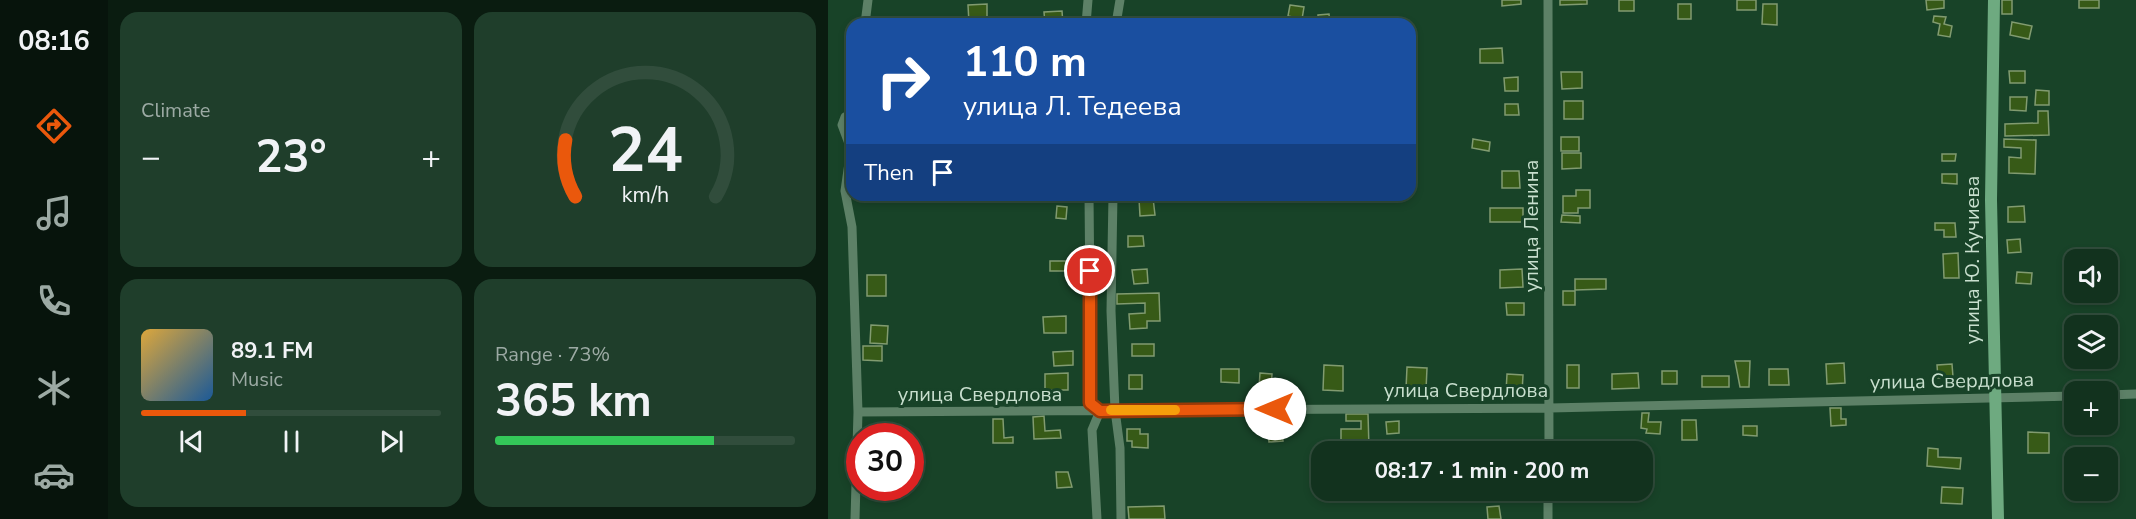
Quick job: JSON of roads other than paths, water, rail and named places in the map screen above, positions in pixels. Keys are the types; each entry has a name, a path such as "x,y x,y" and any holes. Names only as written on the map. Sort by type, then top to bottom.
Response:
{"street":[{"path":"866,18 868,0"},
{"path":"1086,18 1088,0"},
{"path":"1117,18 1120,0"},
{"name":"улица Ленина","path":"1548,0 1549,441"},
{"name":"улица Ю. Кучиева","path":"1994,0 1990,200 1993,399 1998,519"},
{"path":"846,117 842,125 846,136"},
{"path":"847,201 852,227 858,412 855,519"},
{"path":"1089,201 1090,403 1100,411 1092,430 1098,519"},
{"path":"1113,201 1111,311 1114,410 1120,448 1121,519"},
{"path":"2118,395 2136,394"},
{"name":"улица Свердлова","path":"858,412 1550,408 2064,396"},
{"path":"1548,501 1548,519"}]}
